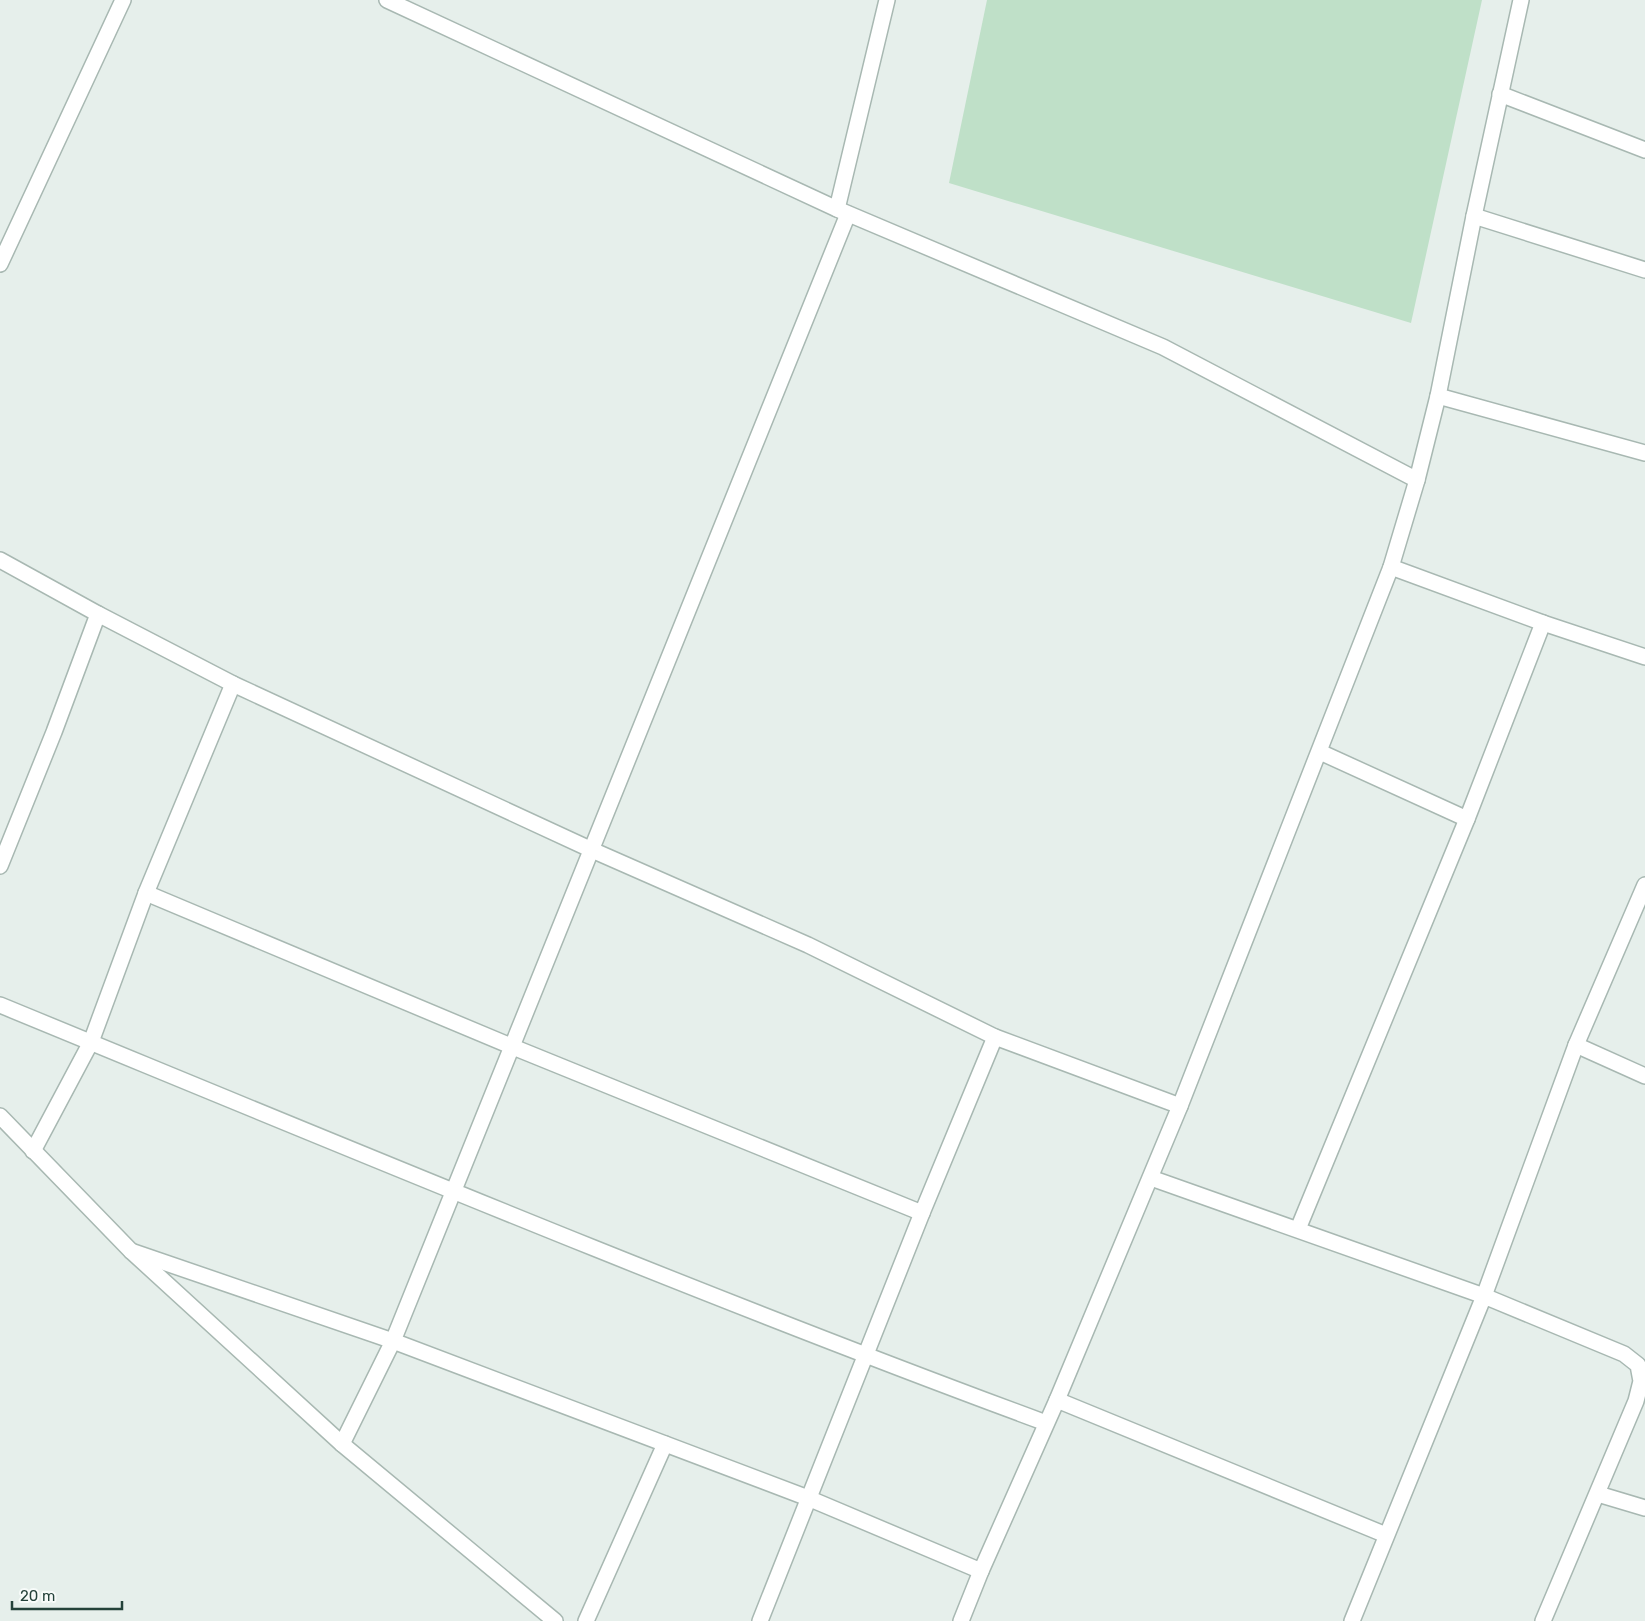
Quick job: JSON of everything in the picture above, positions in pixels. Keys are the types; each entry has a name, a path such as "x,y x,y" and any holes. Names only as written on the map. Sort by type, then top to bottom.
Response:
{"street":[{"path":"0,264 123,0"},
{"path":"387,0 842,211 1163,347 1418,480"},
{"path":"342,1444 393,1341 513,1047 842,211 887,0"},
{"path":"961,1621 981,1570 1057,1400 1151,1178 1320,752 1391,567 1418,480 1438,396 1474,216 1521,0"},
{"path":"1500,94 1645,150"},
{"path":"1474,216 1645,270"},
{"path":"1438,396 1645,452"},
{"path":"0,560 98,614 233,684 592,850 808,945 995,1038 1180,1106"},
{"path":"1391,567 1543,623 1645,657"},
{"path":"0,866 54,732 98,614"},
{"path":"1298,1229 1467,819 1543,623"},
{"path":"33,1151 91,1042 146,894 233,684"},
{"path":"1320,752 1467,819"},
{"path":"1352,1621 1484,1296 1576,1045 1645,885"},
{"path":"146,894 513,1047 922,1213"},
{"path":"0,1005 453,1193 866,1357 1046,1424"},
{"path":"760,1621 922,1213 995,1038"},
{"path":"1576,1045 1645,1076"},
{"path":"0,1116 131,1251 342,1444 555,1621"},
{"path":"1151,1178 1484,1296 1624,1354 1638,1365 1641,1380 1636,1401 1543,1621"},
{"path":"131,1251 393,1341 808,1498 981,1570"},
{"path":"1057,1400 1386,1535"},
{"path":"586,1621 665,1444"},
{"path":"1598,1494 1645,1508"}],"green space":[{"path":"987,0 1482,0 1411,323 949,183"}]}
